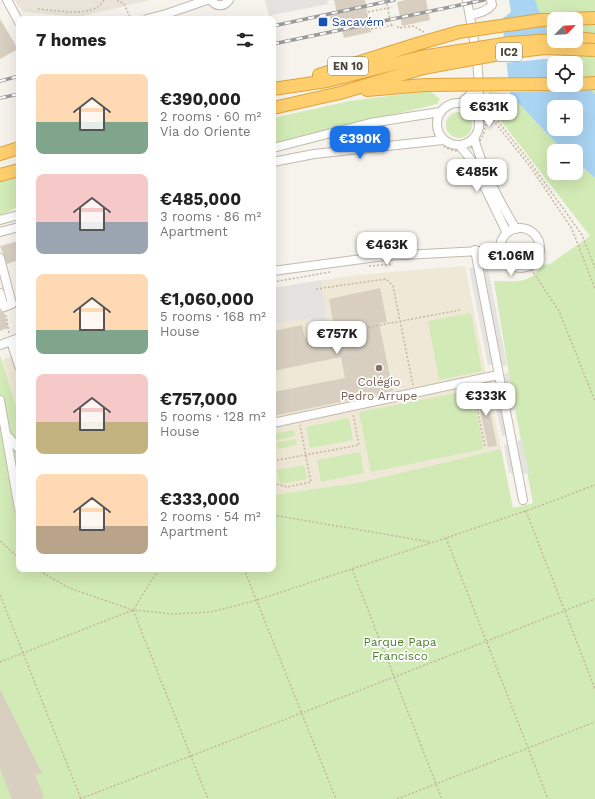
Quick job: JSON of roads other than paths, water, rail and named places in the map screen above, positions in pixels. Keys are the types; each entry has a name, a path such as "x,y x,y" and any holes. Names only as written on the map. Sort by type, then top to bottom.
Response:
{"highway":[{"path":"583,18 595,18"},
{"name":"EN 10","path":"276,89 459,32 547,21"},
{"path":"583,39 595,40"},
{"name":"IC2","path":"276,89 326,81 510,43 547,40"},
{"name":"IC2","path":"276,107 340,93 422,62 545,48 595,50"},
{"path":"583,84 595,83"},
{"name":"EN 10","path":"340,93 425,85 547,84"},
{"path":"0,148 16,147"},
{"path":"0,154 16,148"},
{"path":"0,170 16,169"},
{"path":"0,175 16,170"}],"street":[{"path":"7,0 16,16"},
{"path":"158,16 207,0"},
{"path":"211,0 215,4 219,5 226,4 229,0"},
{"path":"467,0 479,78 479,125 475,142 480,157 506,212 516,229"},
{"path":"470,15 489,9 492,5 491,0"},
{"path":"276,147 370,123 438,112 446,106 463,101 470,94 479,78"},
{"path":"463,101 478,111"},
{"path":"438,112 436,127 441,141"},
{"path":"276,161 314,154 441,141 462,148 472,161 507,233"},
{"path":"462,148 475,142"},
{"path":"0,220 16,216"},
{"path":"0,232 16,228"},
{"path":"516,229 524,229 531,232 537,238 539,245 539,253 536,260 529,266 522,268 514,267 507,263 502,257 500,250 502,240 507,233 516,229"},
{"path":"276,271 384,256 475,250 500,250"},
{"path":"475,250 523,500"},
{"path":"0,258 12,304 4,307 0,293"},
{"path":"0,344 15,339"},
{"path":"276,422 498,375"},
{"path":"0,400 16,492"},
{"path":"6,434 16,446"}],"water":[{"path":"509,0 535,0 547,32 547,48 554,48 560,56 547,56 547,92 583,92 583,83 595,94 595,178 583,167 583,144 557,144 549,136 583,136 583,100 547,100 547,133 510,94 502,19 511,12"}],"railway":[{"path":"276,25 394,0"},
{"path":"276,43 484,0"},
{"path":"0,81 16,77"},
{"path":"0,98 16,95"}],"place":[{"name":"Sacavém","path":"323,22"},
{"name":"Colégio Pedro Arrupe","path":"379,368"}],"park label":[{"name":"Parque Papa Francisco","path":"400,649"}]}
